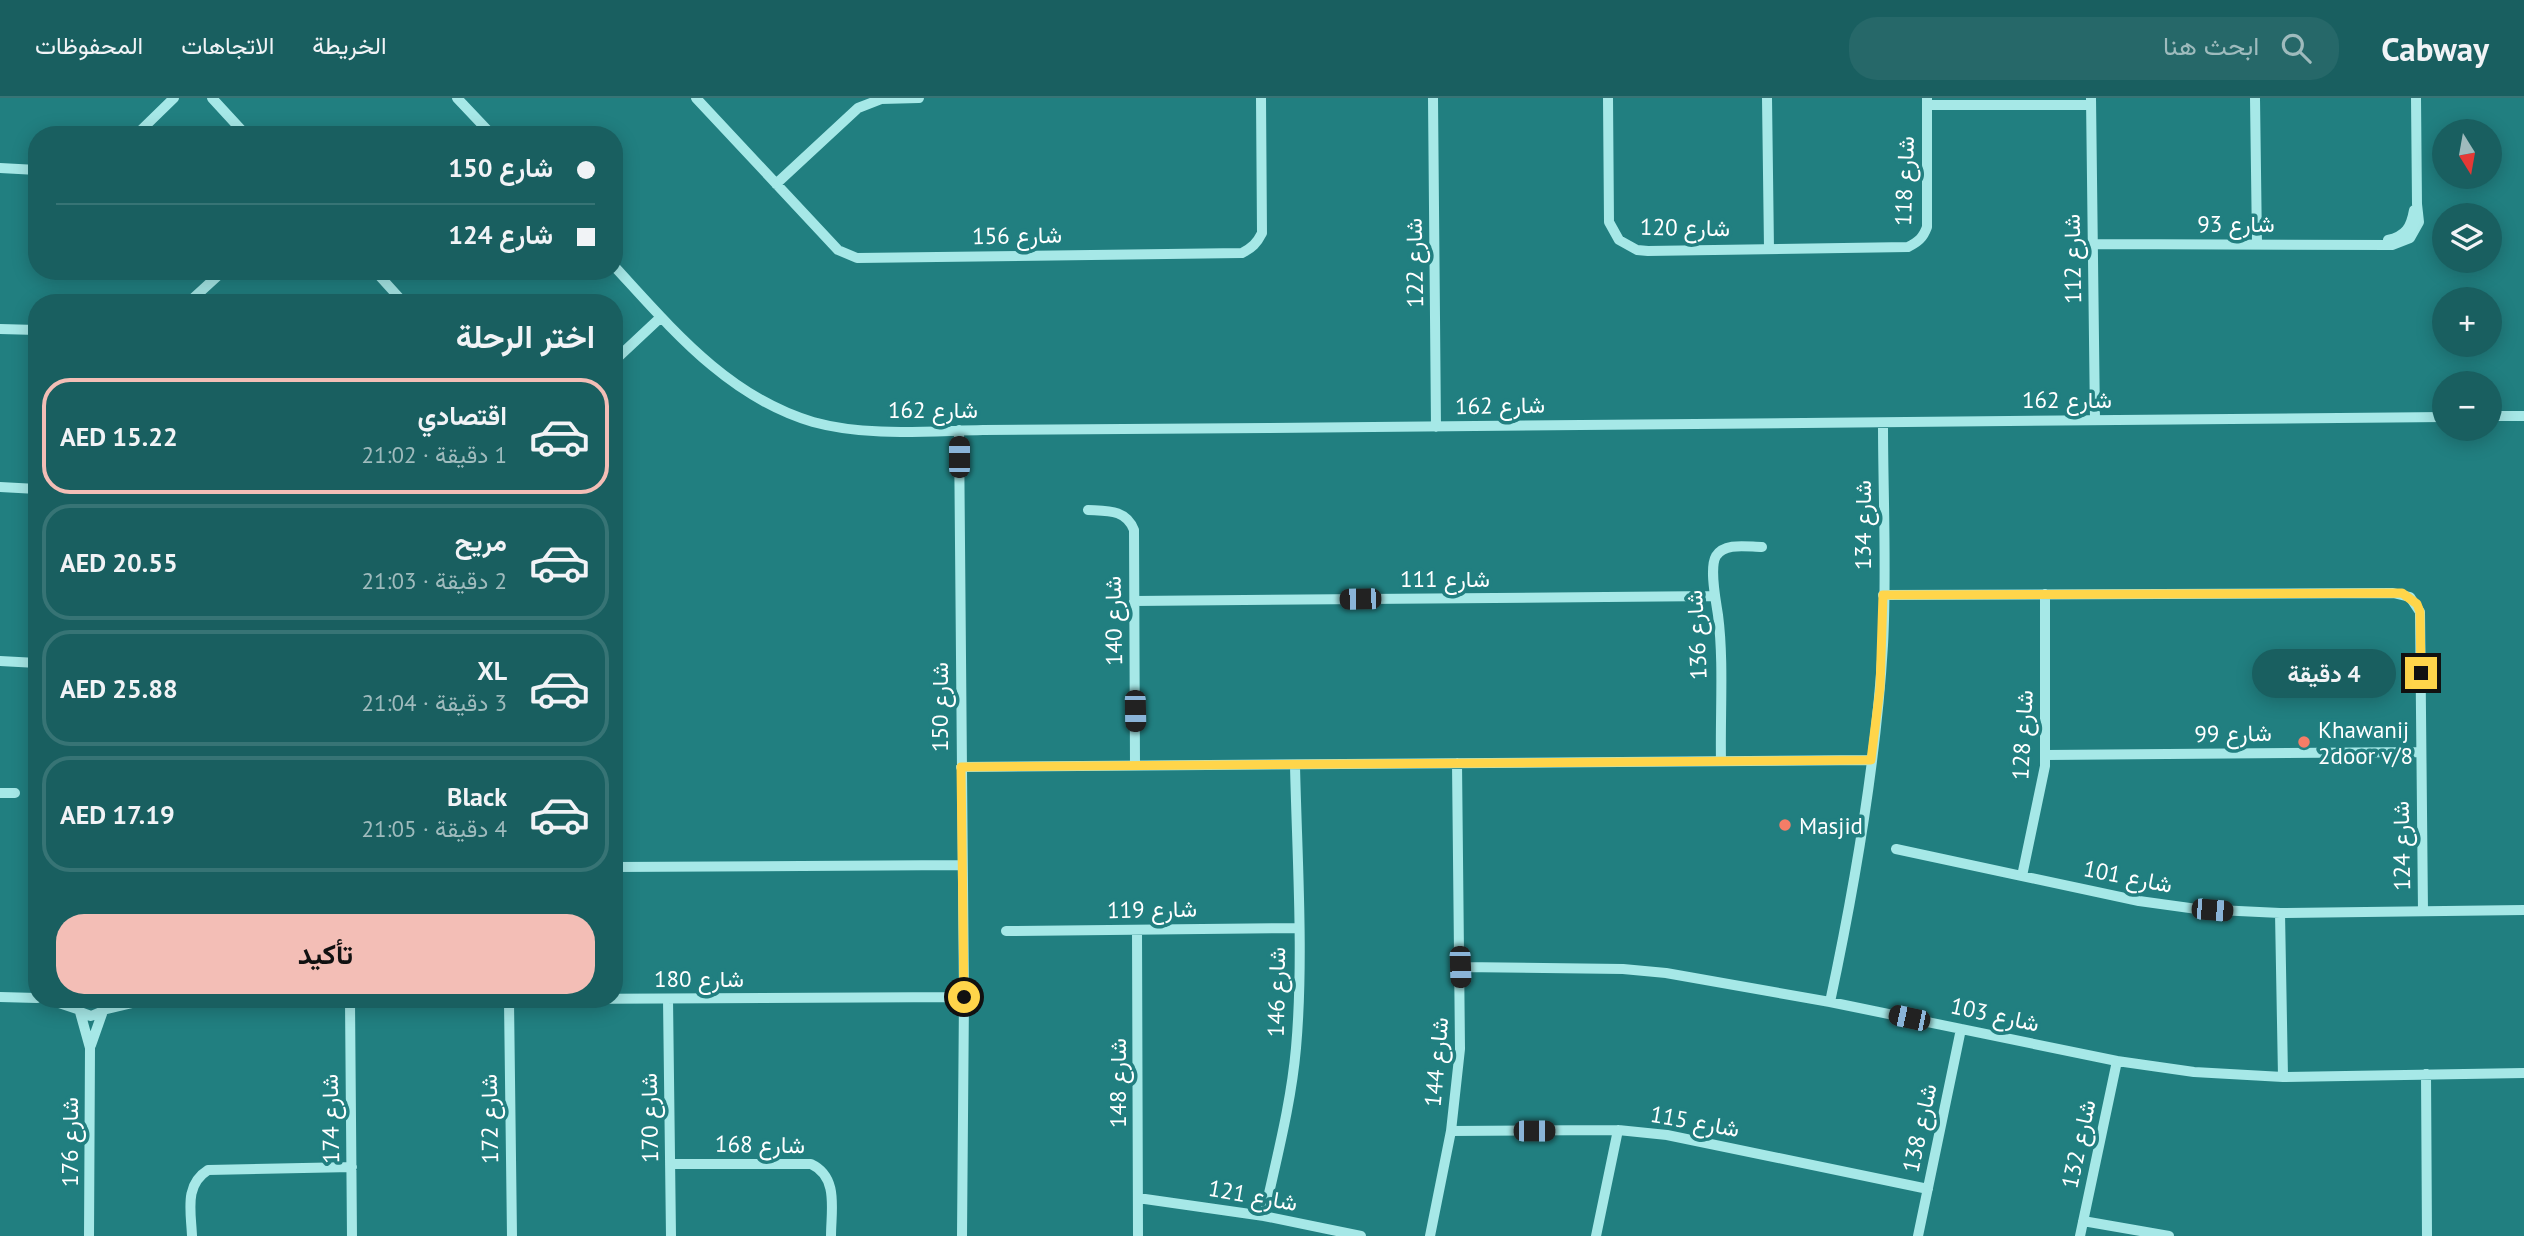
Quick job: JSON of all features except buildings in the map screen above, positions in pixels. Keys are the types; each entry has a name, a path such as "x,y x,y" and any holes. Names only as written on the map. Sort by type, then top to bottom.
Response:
{"street":[{"path":"145,126 174,98"},
{"path":"212,98 238,126"},
{"path":"457,98 483,126"},
{"name":"شارع 156","path":"696,98 838,250 857,258 1242,253 1258,242 1262,233 1261,98"},
{"path":"776,184 858,108 881,99 919,98"},
{"name":"شارع 122","path":"1433,98 1436,427"},
{"name":"شارع 120","path":"1608,98 1609,222 1619,240 1637,250 1898,247"},
{"path":"1768,98 1769,249"},
{"path":"2255,98 2257,244"},
{"name":"شارع 93","path":"2093,244 2399,244 2410,238 2419,222 2416,98"},
{"path":"1927,102 2091,101"},
{"name":"شارع 112","path":"2091,101 2095,420"},
{"name":"شارع 118","path":"1898,247 1908,247 1916,243 1927,227 1927,102"},
{"path":"0,168 28,170"},
{"name":"شارع 162","path":"623,276 703,359 728,380 785,413 849,429 1436,427 2432,417"},
{"path":"198,294 213,280"},
{"path":"383,280 396,294"},
{"path":"623,353 661,317"},
{"path":"0,328 28,330"},
{"path":"2502,416 2524,416"},
{"name":"شارع 134","path":"1830,1002 1861,841 1880,688 1883,595 1882,423"},
{"name":"شارع 150","path":"959,430 964,997 962,1236"},
{"path":"0,487 28,489"},
{"name":"شارع 140","path":"1088,510 1119,512 1131,522 1133,530 1135,766"},
{"name":"شارع 136","path":"1721,761 1719,628 1714,561 1717,555 1728,547 1762,547"},
{"name":"شارع 124","path":"1883,595 2402,593 2417,604 2420,612 2423,911"},
{"name":"شارع 128","path":"2022,876 2046,755 2045,594"},
{"name":"شارع 111","path":"1134,601 1715,596"},
{"path":"0,661 28,663"},
{"name":"شارع 99","path":"2046,755 2421,752"},
{"path":"961,767 1871,760"},
{"name":"شارع 144","path":"1430,1236 1451,1131 1460,1049 1457,763"},
{"name":"شارع 146","path":"1264,1216 1288,1107 1298,1016 1295,765"},
{"path":"0,793 15,793"},
{"name":"شارع 101","path":"1896,849 2168,905 2227,912 2524,910"},
{"path":"623,867 962,865"},
{"path":"2280,913 2283,1077"},
{"name":"شارع 119","path":"1006,931 1298,928"},
{"name":"شارع 148","path":"1137,930 1138,1236"},
{"name":"شارع 103","path":"1460,967 1648,971 1830,1002 2117,1061 2194,1072 2283,1077 2524,1073"},
{"path":"0,997 28,998"},
{"name":"شارع 180","path":"623,1000 964,997"},
{"name":"شارع 170","path":"668,999 671,1236"},
{"name":"شارع 176","path":"77,1008 90,1048 89,1236"},
{"name":"شارع 180","path":"79,1008 91,1016 112,1008"},
{"name":"شارع 176","path":"90,1048 104,1008"},
{"name":"شارع 174","path":"350,1008 352,1236"},
{"name":"شارع 172","path":"509,1008 512,1236"},
{"name":"شارع 138","path":"1918,1236 1961,1029"},
{"name":"شارع 132","path":"2080,1236 2117,1061"},
{"path":"2426,1074 2427,1236"},
{"path":"1596,1236 1618,1130"},
{"name":"شارع 115","path":"1451,1131 1618,1130 1667,1135 1928,1189"},
{"name":"شارع 168","path":"670,1164 811,1164 820,1168 830,1183 831,1236"},
{"path":"192,1236 191,1188 197,1177 208,1170 352,1167"},
{"name":"شارع 121","path":"1138,1198 1264,1216 1361,1236"},
{"path":"2083,1221 2169,1236"}],"place":[{"name":"Khawanij 2door v/8","path":"2304,742"},
{"name":"Masjid","path":"1785,825"}],"route":[{"path":"964,997 961,767 1871,760 1880,688 1883,595 2402,593 2417,604 2420,612 2421,673"}]}
